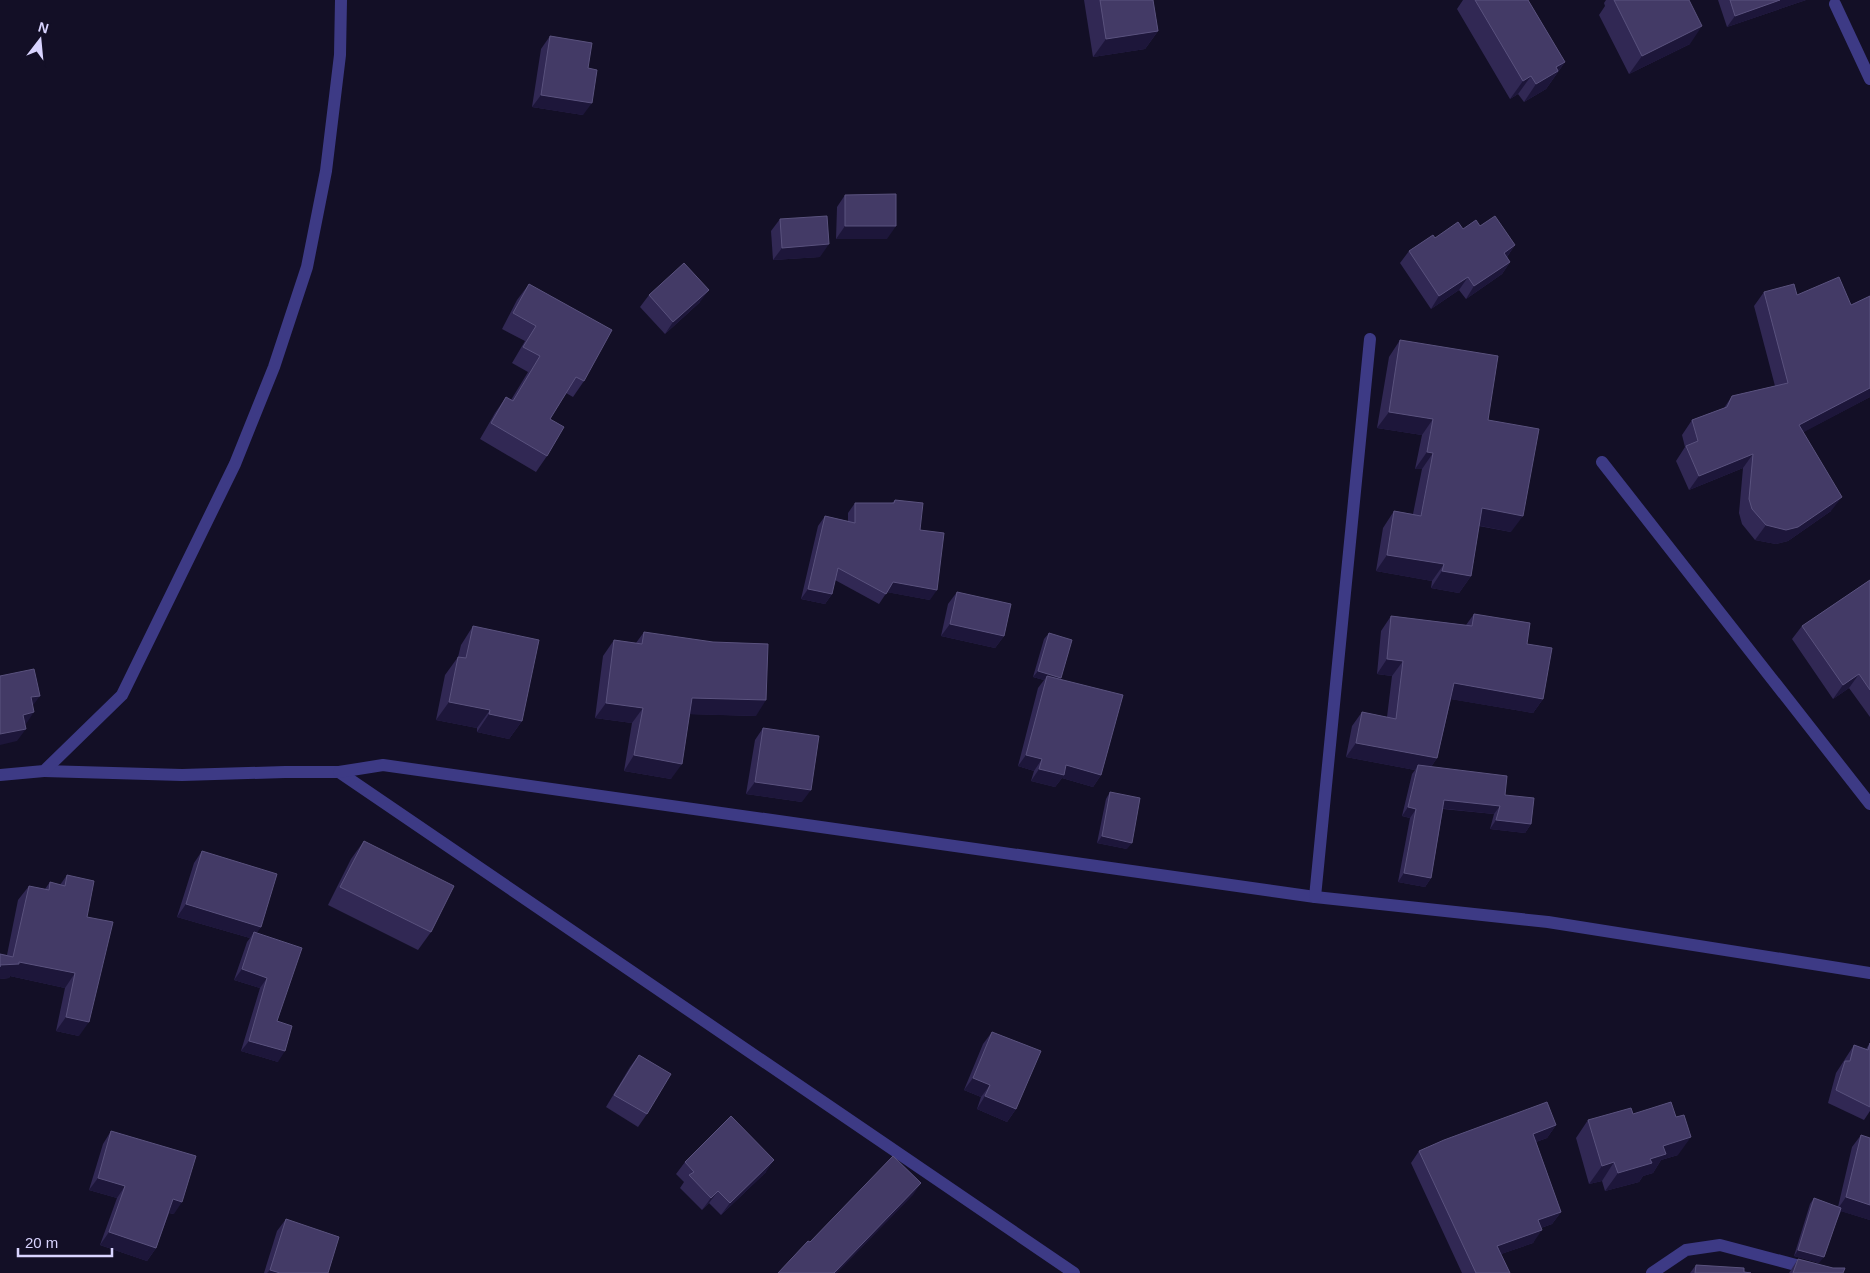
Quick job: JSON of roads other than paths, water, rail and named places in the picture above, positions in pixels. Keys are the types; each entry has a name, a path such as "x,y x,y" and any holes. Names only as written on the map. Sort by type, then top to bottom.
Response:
{"street":[{"path":"44,771 122,695 235,464 274,368 307,267 326,171 340,55 341,0"},
{"path":"1835,4 1870,79"},
{"path":"1315,897 1370,339"},
{"path":"1602,462 1870,804"},
{"path":"0,775 44,771 182,775 339,772 384,765 818,825 1315,897 1548,922 1870,973"},
{"path":"339,772 1074,1273"},
{"path":"1652,1273 1686,1250 1720,1245 1826,1273"}]}
